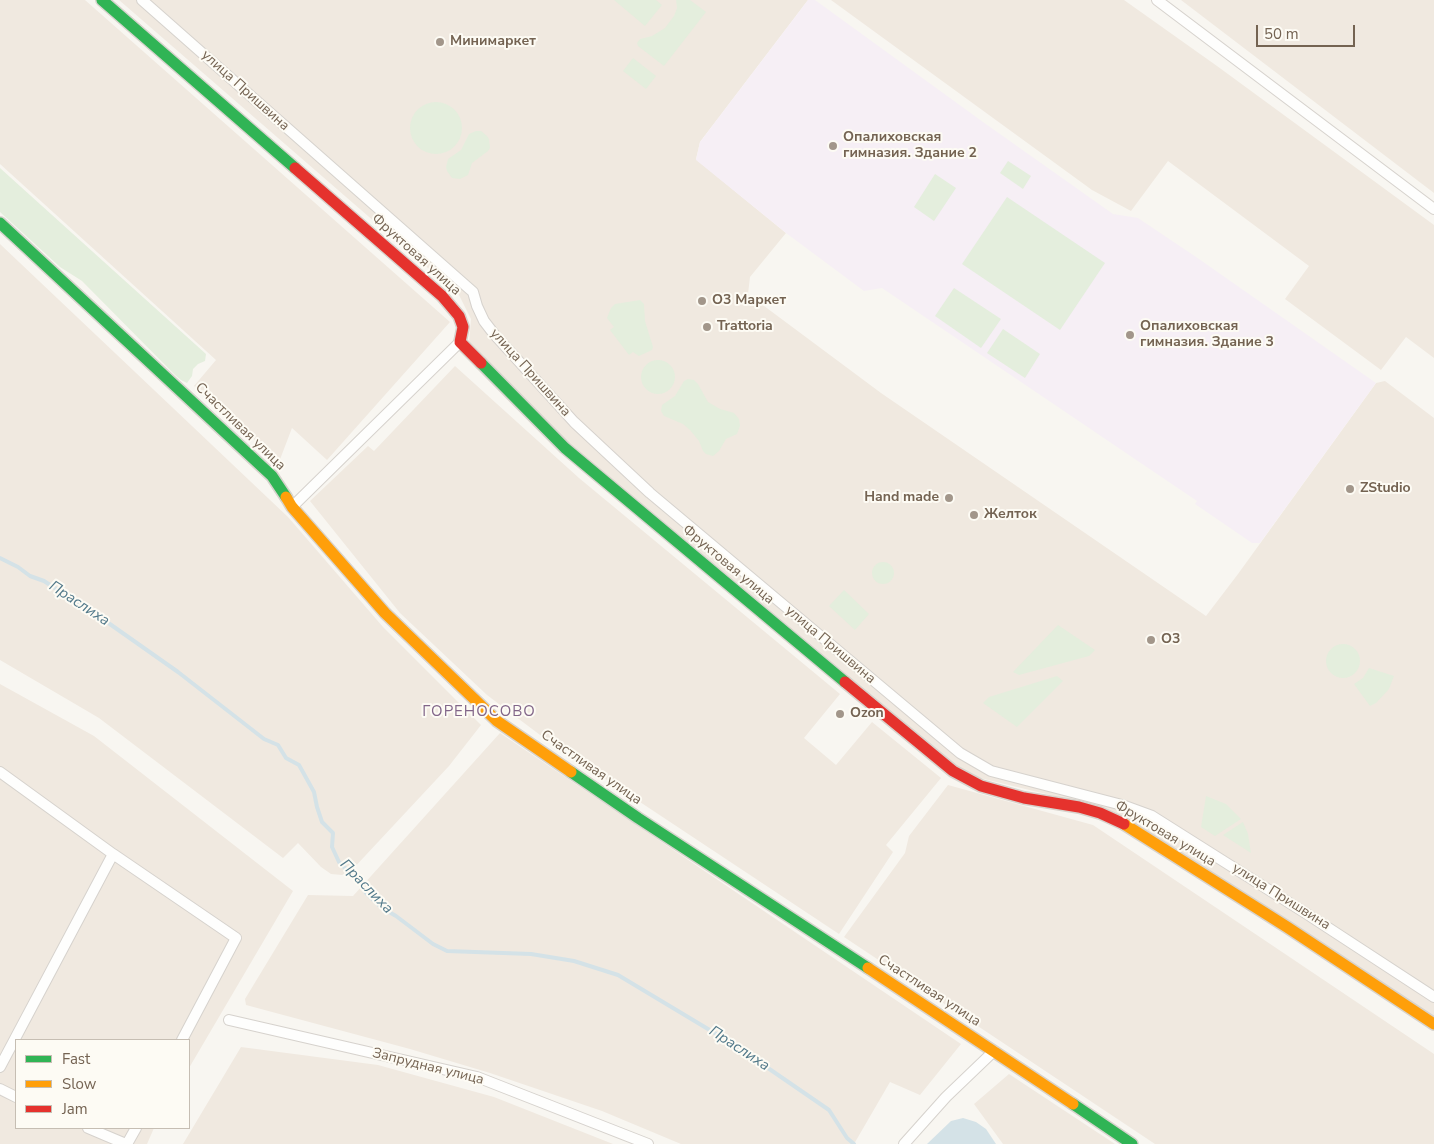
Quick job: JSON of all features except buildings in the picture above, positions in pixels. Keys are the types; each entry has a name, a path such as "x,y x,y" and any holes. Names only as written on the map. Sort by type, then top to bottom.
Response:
{"street":[{"name":"Фруктовая улица","path":"102,0 442,296 459,316 463,327 460,342 565,448 953,772 981,786 1024,798 1078,807 1100,813 1130,827 1288,927 1434,1024"},
{"name":"улица Пришвина","path":"142,0 473,292 484,321 494,334 574,422 650,493 960,753 991,771 1122,804 1152,816 1308,914 1434,997"},
{"path":"1157,0 1434,210"},
{"name":"Счастливая улица","path":"0,223 272,476 292,507 385,614 497,721 638,818 994,1051 1132,1144"},
{"path":"292,507 460,342"},
{"path":"0,772 113,854 236,938 183,1039"},
{"path":"0,1067 113,854"},
{"name":"Запрудная улица","path":"229,1020 477,1077 648,1144"},
{"path":"904,1144 946,1097 994,1051"},
{"path":"0,1089 15,1096"},
{"path":"90,1129 126,1144 135,1129"}],"shaded area":[{"path":"0,0 85,0 450,322 327,460 292,428 279,462 194,386 216,360 0,164"},
{"path":"119,0 808,0 700,142 696,159 786,233 750,277 748,294 881,393 1206,616 1376,383 1385,381 1434,418 1434,1018 1100,807 959,773 567,445 469,345 471,319 459,295"},
{"name":"Опалиховская гимназия. Здание 3","path":"808,0 815,0 1113,214 1138,218 1376,383 1260,543 1252,543 1195,504 1197,501 882,288 864,291 786,233 696,160 700,142"},
{"path":"831,0 1124,0 1434,225 1434,358 1406,337 1381,370 1285,299 1309,266 1168,161 1131,211 1092,190"},
{"path":"1181,0 1434,0 1434,193"},
{"path":"0,244 288,517 383,627 481,725 449,766 351,871 342,875 331,874 321,867 298,843 283,858 99,718 0,660"},
{"path":"455,366 579,478 840,694 804,738 836,765 872,722 941,778 886,845 893,852 839,934 548,741 487,695 400,613 310,501 368,446 374,451"},
{"path":"0,684 94,736 293,891 190,1066 190,1039 15,1039 15,1129 154,1129 147,1144 0,1144"},
{"path":"500,733 961,1044 920,1095 890,1082 854,1144 681,1144 602,1111 490,1073 410,1049 246,1005 245,999 308,895 353,896"},
{"path":"948,785 1093,825 1434,1054 1434,1144 1155,1144 844,937 905,853 909,836"},
{"path":"241,1047 378,1065 494,1097 613,1144 183,1144"},
{"path":"1009,1074 1115,1144 1003,1144 974,1104"},
{"path":"963,1118 976,1122 986,1129 996,1144 927,1144 951,1121"}],"green space":[{"path":"614,0 656,0 662,5 645,26"},
{"path":"676,0 690,0 706,12 664,66 638,46 637,43 640,39 652,36 665,28 674,16 677,8"},
{"path":"633,58 656,76 646,89 623,71"},
{"path":"436,102 450,106 458,114 462,128 458,142 450,150 436,154 422,150 414,142 410,128 414,114 422,106"},
{"path":"481,131 487,136 490,148 472,163 468,175 460,179 452,178 446,167 448,159 461,150 469,134"},
{"path":"1008,161 1031,176 1023,189 1000,173"},
{"path":"0,168 206,354 205,361 193,369 192,376 187,383 175,375 82,281 60,267 0,212"},
{"path":"935,174 956,188 934,221 914,207"},
{"path":"1007,197 1105,263 1060,330 962,264"},
{"path":"954,288 1001,319 981,348 935,316"},
{"path":"640,300 644,304 645,321 653,347 652,350 639,356 633,352 629,355 610,330 614,327 607,318 615,304"},
{"path":"1003,329 1040,354 1025,378 987,353"},
{"path":"658,360 665,361 670,365 674,370 674,384 670,389 665,393 658,394 651,393 646,389 642,384 641,377 642,370 646,365 651,361"},
{"path":"688,379 694,380 698,384 708,402 720,409 734,413 739,419 740,426 737,434 726,439 719,451 713,456 703,451 699,441 690,430 683,424 664,416 661,411 662,405 675,396 684,381"},
{"path":"883,562 891,565 894,573 891,581 883,584 875,581 872,573 875,565"},
{"path":"844,590 869,614 855,630 829,606"},
{"path":"1058,625 1095,650 1089,656 1019,675 1013,672"},
{"path":"1343,644 1355,649 1360,661 1355,673 1343,678 1331,673 1326,661 1331,649"},
{"path":"1369,668 1394,676 1389,689 1376,703 1370,706 1354,684 1363,678"},
{"path":"1057,676 1063,681 1017,727 983,703 989,697"},
{"path":"1206,796 1226,804 1241,819 1215,836 1201,827"},
{"path":"1243,822 1248,834 1251,853 1223,835"}],"waterway":[{"name":"Праслиха","path":"0,558 18,567 30,576 44,581 107,622 178,672 264,739 278,745 286,758 299,765 314,792 322,822 333,833 332,847 339,862 382,908 396,916 433,944 447,951 531,954 574,961 618,975 733,1044 829,1110 847,1138 854,1144"}],"traffic: fast":[{"path":"102,0 295,168"},
{"path":"0,223 272,476 286,497"},
{"path":"481,363 565,448 845,682"},
{"path":"571,772 868,968"},
{"path":"1073,1104 1132,1144"}],"traffic: slow":[{"path":"286,497 292,507 385,613 497,721 571,772"},
{"path":"1124,824 1287,927 1434,1024"},
{"path":"868,968 1073,1104"}],"traffic: jam":[{"path":"295,168 442,296 459,316 463,327 460,342 481,363"},
{"path":"845,682 953,771 981,786 1024,798 1079,807 1100,813 1124,824"}],"place":[{"name":"Минимаркет","path":"440,42"},
{"name":"Опалиховская гимназия. Здание 2","path":"833,146"},
{"name":"О3 Маркет","path":"702,301"},
{"name":"Trattoria","path":"707,327"},
{"name":"Опалиховская гимназия. Здание 3","path":"1130,335"},
{"name":"ZStudio","path":"1350,489"},
{"name":"Hand made","path":"949,498"},
{"name":"Желток","path":"974,515"},
{"name":"О3","path":"1151,640"},
{"name":"Ozon","path":"840,714"}],"district":[{"name":"ГОРЕНОСОВО","path":"479,712"}]}
